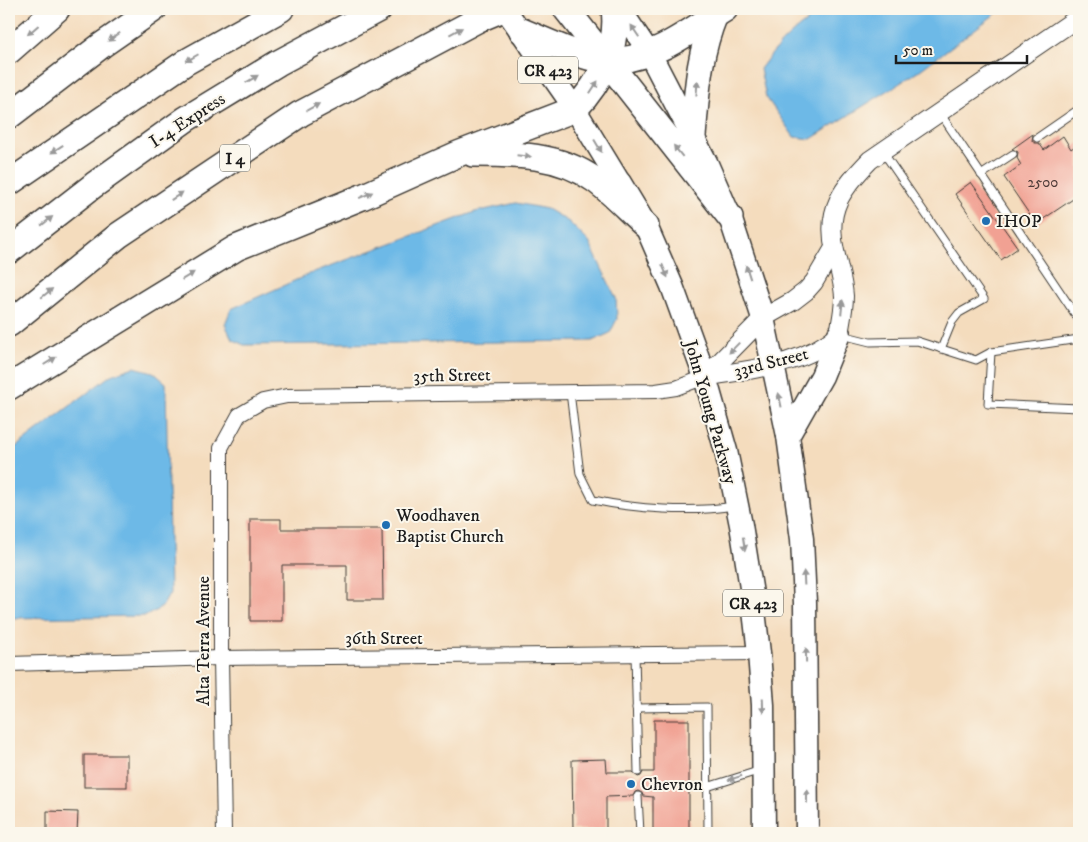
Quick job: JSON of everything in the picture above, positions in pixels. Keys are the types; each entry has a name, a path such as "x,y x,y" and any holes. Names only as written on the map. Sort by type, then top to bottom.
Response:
{"highway":[{"path":"9,52 57,9"},
{"path":"9,116 102,45 154,9"},
{"path":"9,183 186,62 281,9"},
{"name":"I-4 Express","path":"9,251 94,185 186,119 278,63 379,9"},
{"name":"I 4","path":"9,324 119,234 300,114 479,19 504,9"},
{"path":"566,9 730,217"},
{"path":"9,387 236,248 362,197 458,154 575,108 588,95 599,79 613,40 614,9"},
{"path":"522,31 583,55 606,61 630,59 650,54 720,12"},
{"path":"693,136 700,64 707,35 720,12"},
{"name":"CR 423","path":"650,54 706,162 730,217 763,318 788,436 802,539 805,603 807,833"},
{"path":"458,154 511,154 544,158 566,164 594,179 646,226"},
{"name":"John Young Parkway","path":"620,183 646,226 672,286 706,378 726,451 752,594 759,652 763,705 764,833"},
{"path":"788,436 822,376 839,334"}],"main road":[{"name":"John Young Parkway","path":"504,9 522,31 575,108 620,183"},
{"name":"CR 423","path":"620,9 650,54"}],"street":[{"path":"839,334 844,296 834,248 833,221 838,199 848,182 870,160 1079,19"},
{"name":"33rd Street","path":"706,378 763,318 793,301 806,291 814,282 834,248"},
{"name":"33rd Street","path":"706,378 804,356 827,345 839,334"},
{"name":"35th Street","path":"221,448 239,415 263,401 287,396 656,391 676,388 706,378"},
{"name":"Alta Terra Avenue","path":"221,448 221,658 224,833"},
{"name":"36th Street","path":"9,664 221,658 759,652"}],"lane":[{"path":"1037,138 1079,109"},
{"path":"939,113 1079,320"},
{"path":"883,151 984,299 960,313 952,322 941,349"},
{"path":"981,175 1013,154"},
{"path":"839,334 870,342 917,341 976,360 991,352 1079,339"},
{"path":"991,352 988,404 1079,408"},
{"path":"570,392 580,474 593,500 625,507 714,509 737,506"},
{"path":"635,654 638,772"},
{"path":"636,708 707,707 708,833"},
{"path":"707,787 763,769"},
{"path":"638,796 640,833"}],"water":[{"path":"827,9 1002,9 916,73 811,139 794,137 766,97 760,69 790,35"},
{"path":"516,203 547,209 569,222 589,242 616,298 617,319 610,333 592,341 244,345 232,339 225,324 231,309 314,272 475,212"},
{"path":"134,367 153,372 166,383 170,593 162,607 146,616 9,618 9,452 111,375"}],"building":[{"path":"1033,134 1032,141 1039,143 1044,150 1063,136 1071,149 1079,143 1079,195 1036,224 1004,177 1021,165 1017,158 1018,152 1012,149"},
{"name":"IHOP","path":"971,182 1018,248 1001,260 955,194"},
{"path":"250,519 281,519 281,529 382,529 383,600 347,600 347,565 282,565 282,621 250,621"},
{"name":"Chevron","path":"654,720 689,720 689,833 653,833 653,797 643,796 638,791 633,796 606,797 606,830 573,830 572,760 606,759 607,772 633,772 638,777 643,772 654,772"},
{"path":"84,755 127,755 127,787 84,787"},
{"path":"47,811 78,812 77,833 47,833"}],"place":[{"name":"IHOP","path":"986,221"},
{"name":"Woodhaven Baptist Church","path":"386,525"},
{"name":"Chevron","path":"631,784"}]}
